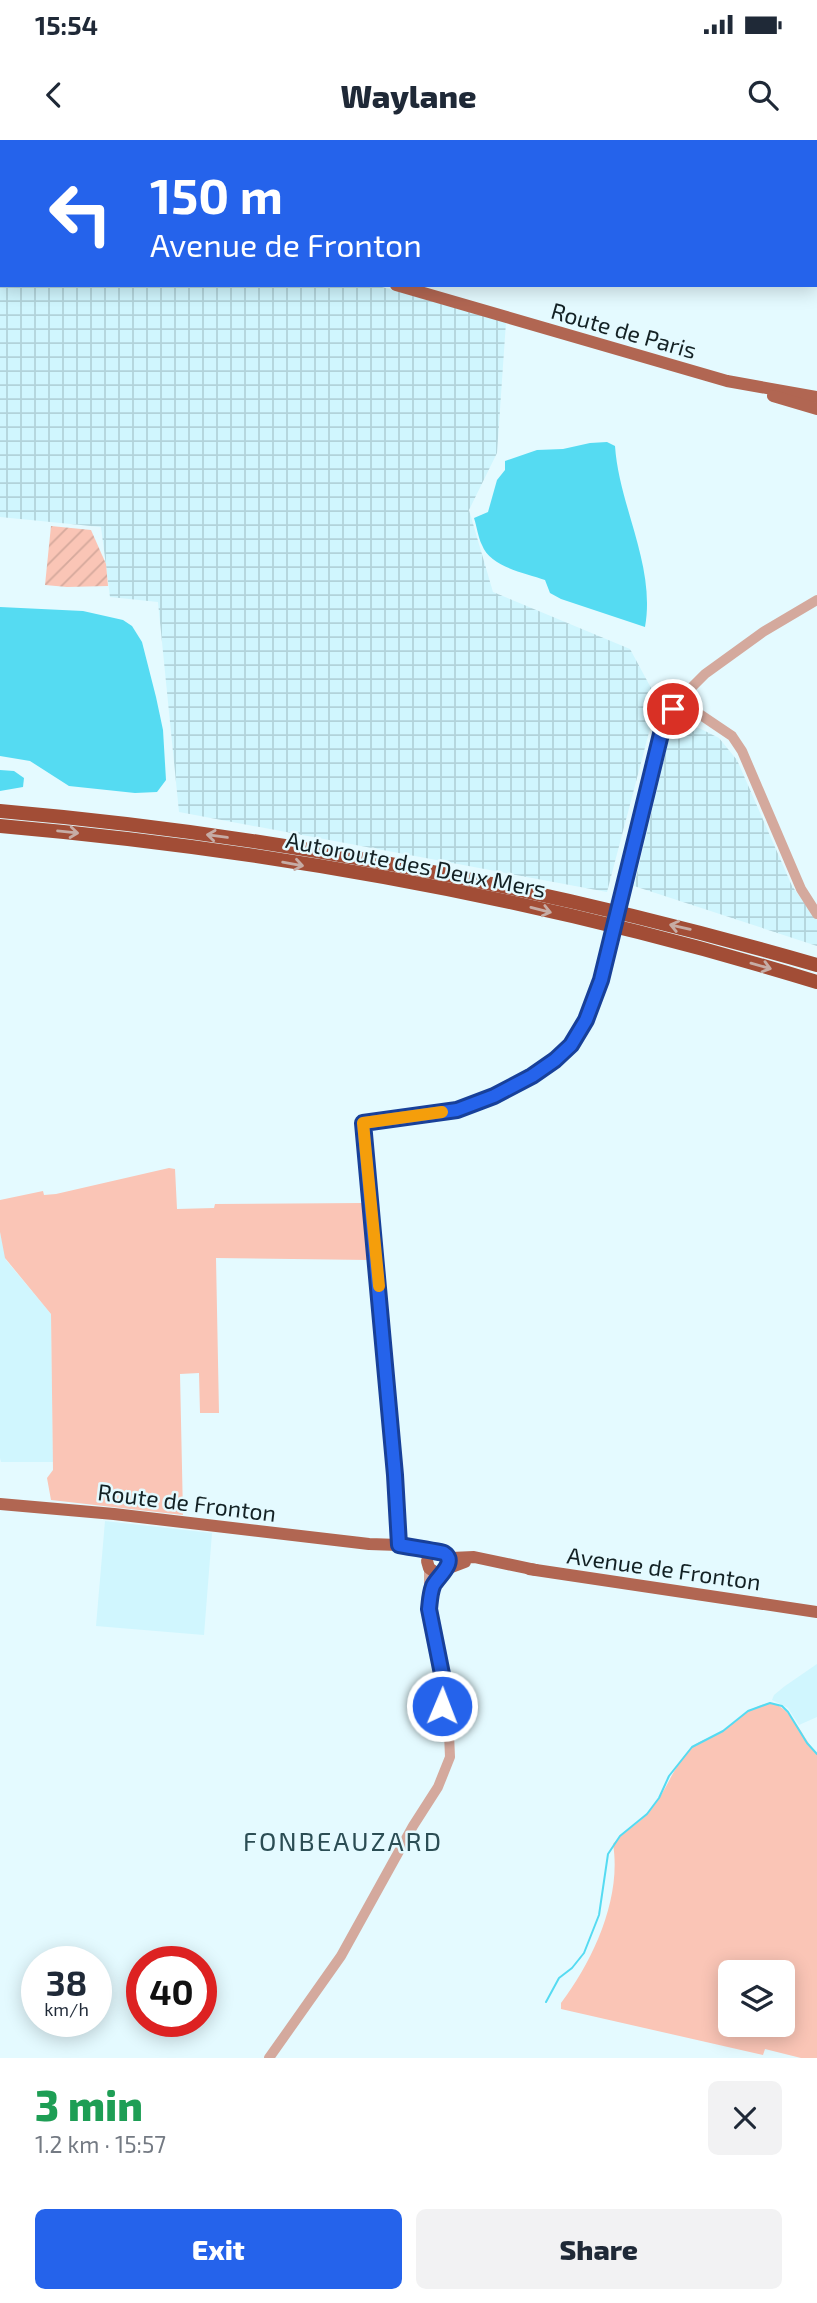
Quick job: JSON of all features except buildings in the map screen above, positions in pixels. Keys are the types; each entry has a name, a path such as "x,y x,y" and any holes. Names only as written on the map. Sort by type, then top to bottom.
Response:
{"highway":[{"name":"Autoroute des Deux Mers","path":"0,811 139,825 387,863 526,890 697,931 817,965"},
{"name":"Autoroute des Deux Mers","path":"0,826 90,835 273,860 447,891 680,944 817,982"}],"main road":[{"name":"Route de Paris","path":"403,287 761,389 773,396 817,410"},
{"name":"Route de Paris","path":"761,389 770,388 817,397"},
{"name":"Route de Fronton","path":"0,1504 104,1513 369,1544"},
{"path":"369,1544 399,1545 430,1560 436,1573 446,1565 441,1552 430,1560"},
{"path":"369,1544 415,1553 430,1560"},
{"name":"Avenue de Fronton","path":"446,1565 468,1561 817,1610"}],"street":[{"path":"688,692 705,674 763,632 817,600"},
{"path":"399,1545 363,1123 457,1110 494,1096 532,1076 571,1045 586,1020 607,956 661,734 673,709 669,700 672,692 681,689 688,692 691,697 689,707"},
{"path":"673,709 681,711 689,707"},
{"path":"689,707 725,730 737,742 801,889 817,914"},
{"path":"268,2058 341,1956 445,1774 451,1748 448,1711 442,1706 447,1699 429,1609 430,1560"},
{"path":"429,1609 432,1588 446,1565"}],"shaded area":[{"path":"0,287 382,287 506,322 497,453 469,510 493,592 630,649 651,688 652,721 607,892 179,812 158,602 110,597 101,527 0,517"},
{"path":"51,526 91,530 106,564 108,586 45,585"},
{"path":"682,727 699,728 719,738 737,760 792,886 817,920 817,946 634,886 670,735"},
{"path":"169,1168 175,1169 177,1209 214,1208 215,1204 364,1203 370,1260 216,1258 219,1413 200,1413 199,1373 180,1374 183,1515 51,1500 47,1478 53,1470 51,1314 5,1258 0,1232 0,1200 43,1191 44,1195 56,1194"},
{"path":"0,1232 6,1260 51,1314 53,1462 1,1462 0,1458"},
{"path":"105,1521 212,1533 204,1635 96,1626"},
{"path":"817,1664 817,1717 799,1725 788,1708 772,1700 785,1686"},
{"path":"770,1703 784,1710 817,1754 817,2058 801,2058 765,2049 763,2055 561,2009 561,2003 594,1948 609,1907 615,1865 613,1844 649,1812 691,1748 720,1733 757,1707"}],"water":[{"path":"607,442 615,446 623,491 646,581 645,627 561,599 550,593 545,580 518,572 492,559 479,539 474,518 488,512 497,480 505,470 505,461 537,450"},
{"path":"0,607 83,611 123,620 132,626 142,642 163,730 166,780 157,792 135,793 69,786 30,761 0,756"},
{"path":"0,770 14,771 24,778 23,787 0,791"}],"waterway":[{"path":"546,2002 559,1978 572,1968 584,1953 599,1915 608,1854 620,1836 647,1814 659,1798 669,1776 692,1747 723,1731 748,1711 770,1703 782,1706 788,1712 817,1754"}],"slow traffic":[{"path":"379,1286 363,1123 442,1112"}],"district":[{"name":"FONBEAUZARD","path":"343,1840"}],"route":[{"path":"442,1706 447,1699 429,1609 432,1588 449,1562 447,1556 441,1552 399,1545 363,1123 469,1106 532,1076 567,1051 586,1020 601,980 661,734 673,709"}]}
